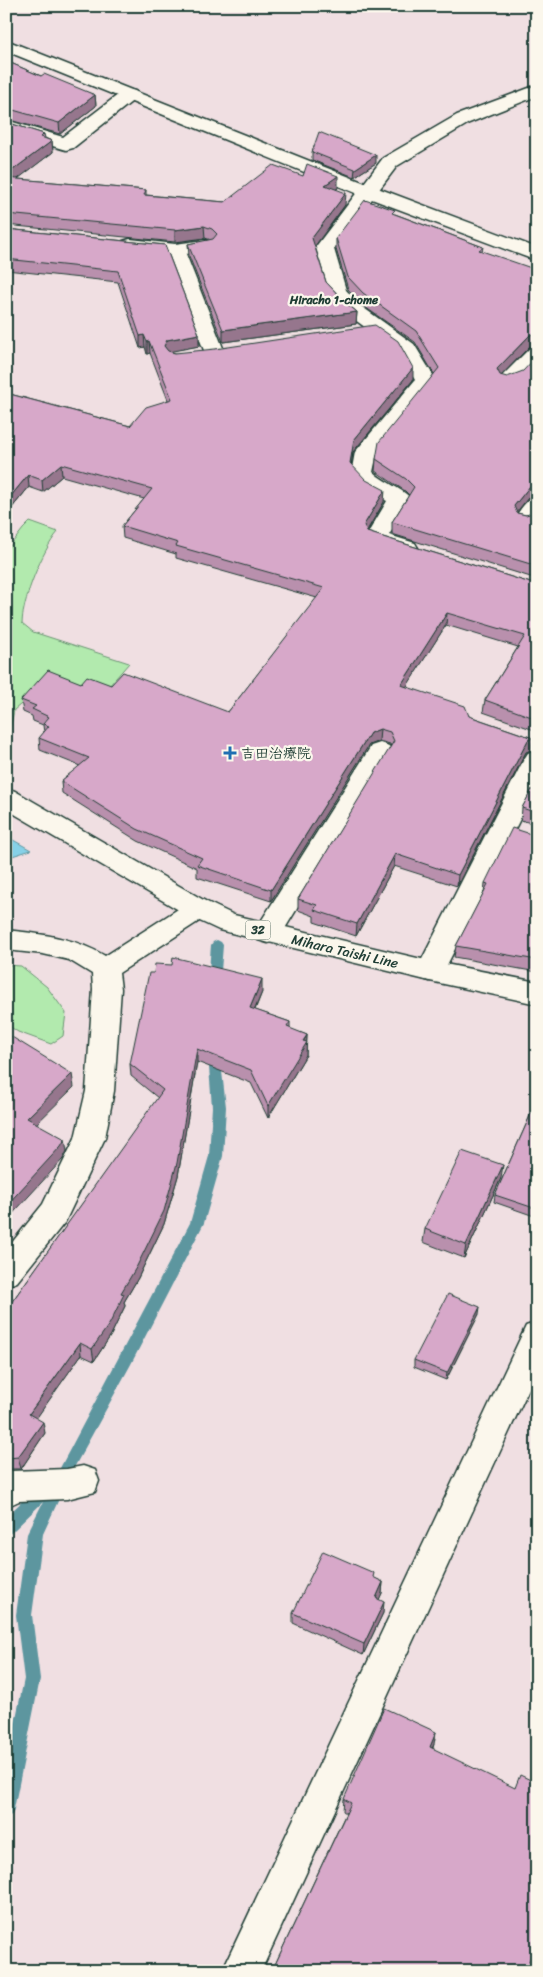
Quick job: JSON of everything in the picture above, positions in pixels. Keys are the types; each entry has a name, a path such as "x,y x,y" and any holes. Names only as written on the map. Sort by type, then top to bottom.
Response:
{"street":[{"path":"6,45 368,191 537,254"},
{"path":"423,553 376,538 400,499 375,486 362,474 366,452 426,380 407,348 354,310 337,292 324,249 390,162 464,119 537,90"},
{"path":"6,125 66,144 129,95"},
{"path":"6,144 24,131"},
{"path":"115,244 175,250 206,246"},
{"path":"175,250 215,353"},
{"path":"351,333 380,328"},
{"path":"507,382 534,359"},
{"path":"430,971 503,826 534,746"},
{"path":"268,933 380,752"},
{"name":"Mihara Taishi Line","path":"6,797 185,916 228,923 430,971 537,993"},
{"path":"503,826 528,834"},
{"path":"105,969 185,916"},
{"path":"6,940 43,944 77,952 105,969"},
{"path":"6,1273 54,1213 90,1138 100,1091 107,990 105,969"},
{"path":"241,1971 537,1336"},
{"path":"12,1489 75,1483"}],"green space":[{"path":"30,522 58,532 34,575 22,623 33,632 129,663 103,693 47,682 14,710 7,744 8,774 6,774 6,551"},
{"path":"6,965 21,966 47,987 66,1013 63,1036 51,1044 18,1032 6,1024"}],"water":[{"path":"6,836 31,850 6,858"}],"building":[{"path":"6,61 41,76 44,74 95,95 59,123 6,108"},
{"path":"6,122 44,134 41,137 52,141 6,175"},
{"path":"319,132 376,155 355,169 312,152"},
{"path":"307,164 338,176 325,185 346,193 312,238 326,282 357,312 223,330 188,244 213,239 217,234 212,229 204,226 175,230 6,214 6,178 146,190 144,195 225,202 273,165 303,176"},
{"path":"365,200 395,210 392,213 483,247 479,250 537,270 537,333 530,335 497,369 500,375 507,377 523,371 537,356 537,483 530,486 514,506 517,513 526,515 537,511 537,566 392,522 414,487 406,479 376,459 379,442 439,368 416,331 363,293 348,277 336,238"},
{"path":"6,229 165,245 199,334 167,340 164,346 168,351 175,353 215,349 375,325 398,341 413,368 354,440 350,463 366,480 385,490 364,525 367,532 537,585 537,719 485,700 525,636 447,613 401,685 465,706 469,716 533,738 528,740 458,875 395,854 357,924 314,910 317,905 298,899 394,741 390,732 380,729 370,733 271,890 197,865 202,858 137,829 61,781 89,758 39,738 49,726 43,724 49,717 32,709 36,706 21,700 48,670 81,683 87,676 111,685 123,672 228,712 324,588 176,546 178,543 122,526 152,489 61,464 42,480 28,475 6,502 6,393 130,426 146,407 172,399 149,341 147,342 144,335 140,336 118,271 6,259"},
{"path":"537,780 537,813 522,808"},
{"path":"512,828 537,836 537,960 456,946 488,884 485,883"},
{"path":"173,957 262,979 250,1008 290,1022 287,1027 307,1035 303,1041 307,1042 268,1106 251,1070 197,1049 177,1163 164,1211 137,1266 121,1293 124,1294 110,1323 92,1349 80,1343 29,1414 43,1422 18,1457 9,1458 6,1456 6,1310 163,1090 130,1064 149,973 154,973 155,964 172,965"},
{"path":"6,1035 72,1074 27,1118 65,1139 61,1146 6,1206"},
{"path":"537,1100 537,1209 495,1195"},
{"path":"462,1151 503,1165 466,1245 425,1229"},
{"path":"448,1294 480,1307 447,1373 414,1360"},
{"path":"323,1551 374,1573 373,1577 383,1582 376,1598 384,1602 364,1644 293,1613"},
{"path":"384,1708 436,1732 430,1747 515,1788 520,1775 537,1783 537,1941 529,1961 536,1964 534,1971 272,1971 351,1803 344,1799"}],"waterway":[{"path":"214,984 217,945"},
{"path":"6,1809 32,1679 24,1615 35,1534 65,1470 125,1362 197,1223 216,1156 219,1107 214,1054"},
{"path":"6,1528 45,1489"}],"place":[{"name":"吉田治療院","path":"230,753"}],"district":[{"name":"Hiracho 1-chome","path":"334,300"}]}
